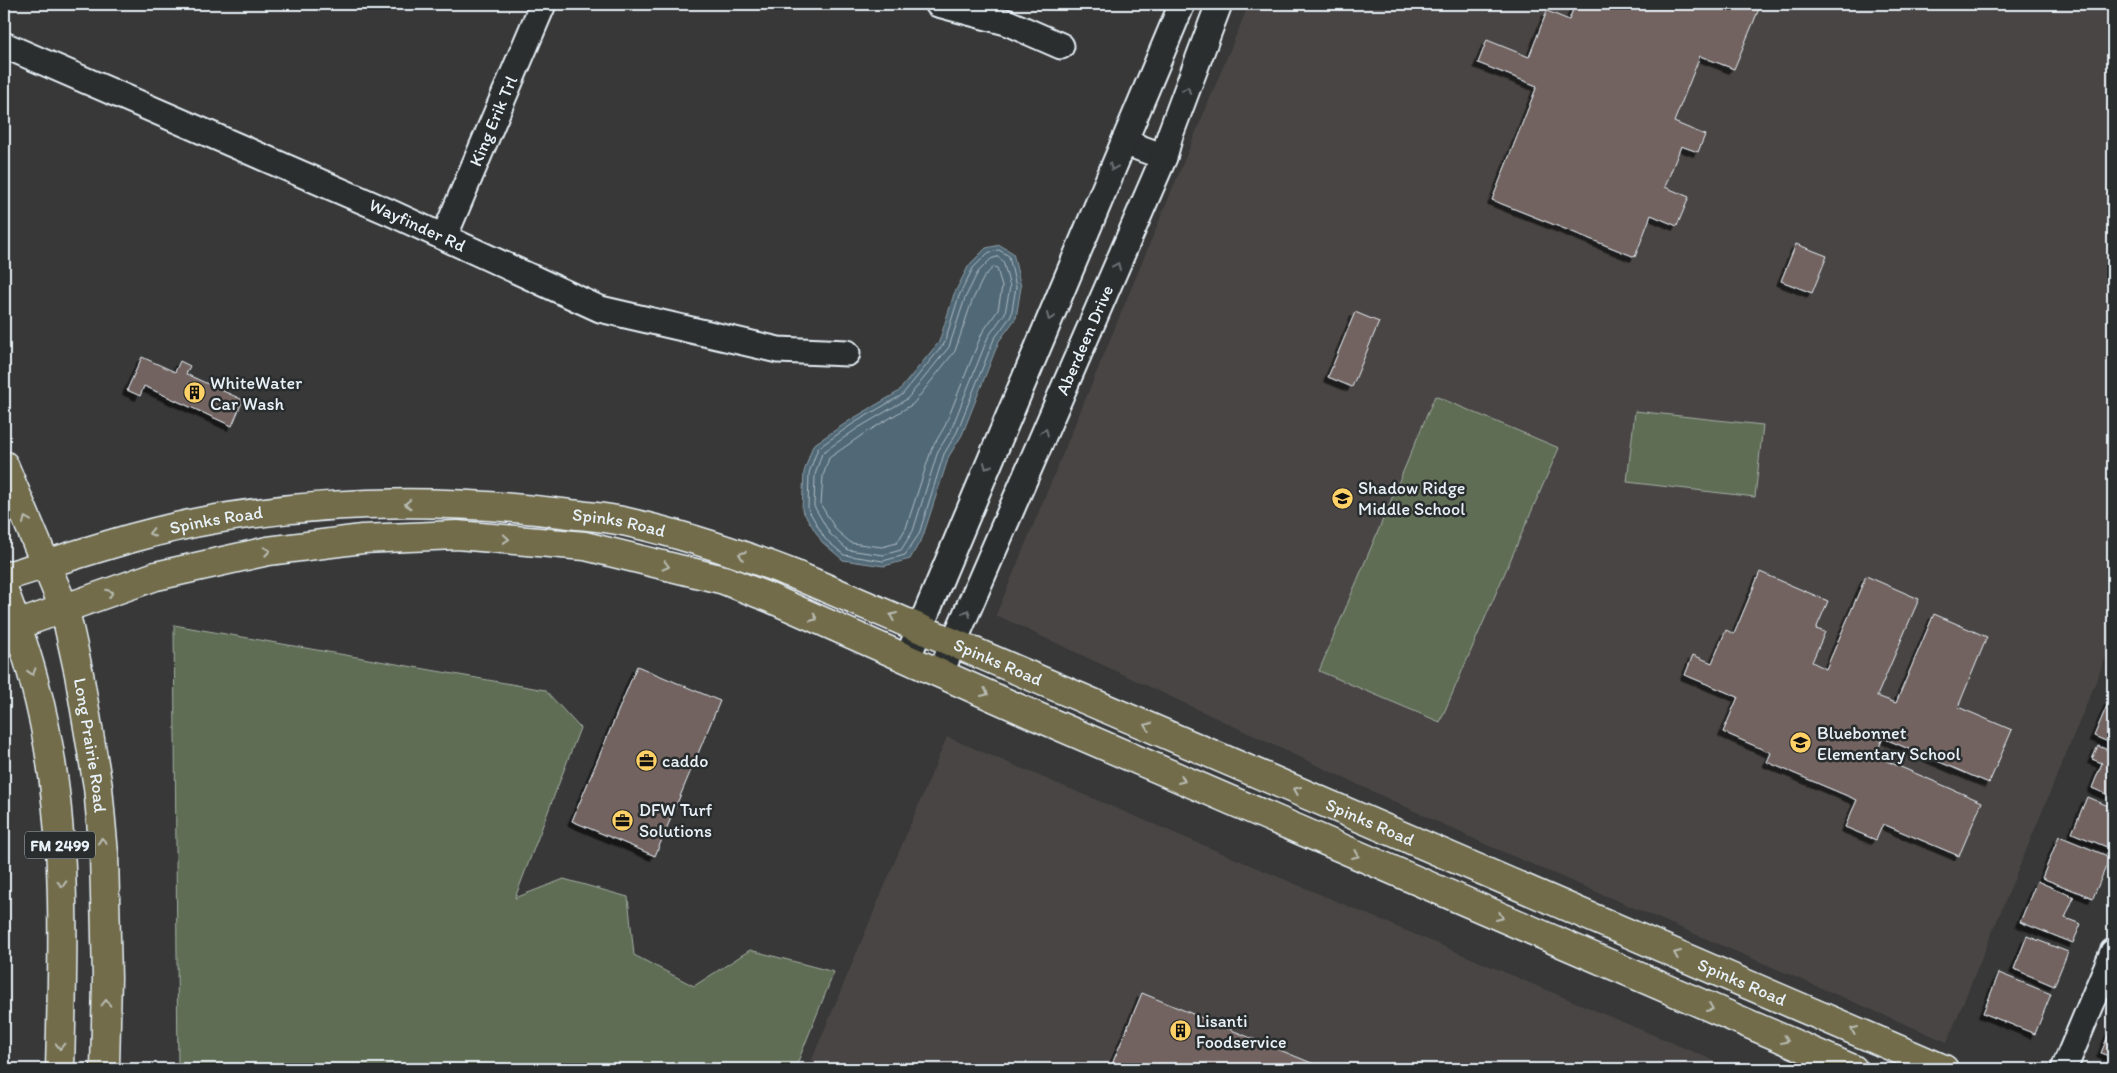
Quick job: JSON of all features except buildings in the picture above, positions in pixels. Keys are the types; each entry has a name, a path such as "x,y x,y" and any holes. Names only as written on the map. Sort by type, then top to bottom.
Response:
{"main road":[{"name":"Long Prairie Road","path":"4,465 65,610 79,674 98,787 104,854 105,1069"},
{"name":"Spinks Road","path":"4,577 130,538 216,519 323,507 456,504 526,509 634,524 729,549 798,576 1944,1069"},
{"path":"456,504 457,535"},
{"name":"Spinks Road","path":"10,627 65,610 156,576 268,551 362,539 457,535 585,546 724,580 770,598 940,674 1853,1069"},
{"name":"FM 2499","path":"4,591 10,627 35,682 45,727 60,837 64,927 60,1069"},
{"path":"1456,898 1471,865"},
{"path":"1740,1020 1754,987"}],"street":[{"name":"King Erik Trl","path":"444,237 543,4"},
{"path":"938,4 1006,22 1061,46"},
{"path":"907,659 1182,4"},
{"name":"Aberdeen Drive","path":"940,674 1167,146 1219,4"},
{"name":"Wayfinder Rd","path":"4,45 444,237 600,309 778,350 847,353"},
{"path":"1128,132 1167,146"},
{"path":"2064,1069 2113,955"}],"shaded area":[{"name":"Shadow Ridge Middle School","path":"1249,4 2113,4 2113,640 1947,1042 1487,845 996,615"},
{"path":"947,737 1734,1069 808,1069"}],"green space":[{"path":"1435,396 1559,448 1440,722 1319,671"},
{"path":"1635,411 1763,425 1755,497 1627,482"},
{"path":"174,625 545,690 580,728 515,898 564,879 628,897 634,955 694,986 750,950 834,972 795,1069 178,1069"}],"water":[{"path":"1000,245 1013,253 1021,287 1016,318 999,341 962,435 949,456 923,536 910,559 884,566 843,560 822,542 802,510 804,472 813,445 898,392 939,342 954,294 969,265 986,248"}],"place":[{"name":"WhiteWater Car Wash","path":"194,393"},
{"name":"Shadow Ridge Middle School","path":"1342,498"},
{"name":"Bluebonnet Elementary School","path":"1801,743"},
{"name":"caddo","path":"646,761"},
{"name":"DFW Turf Solutions","path":"623,820"},
{"name":"Lisanti Foodservice","path":"1180,1031"}]}
